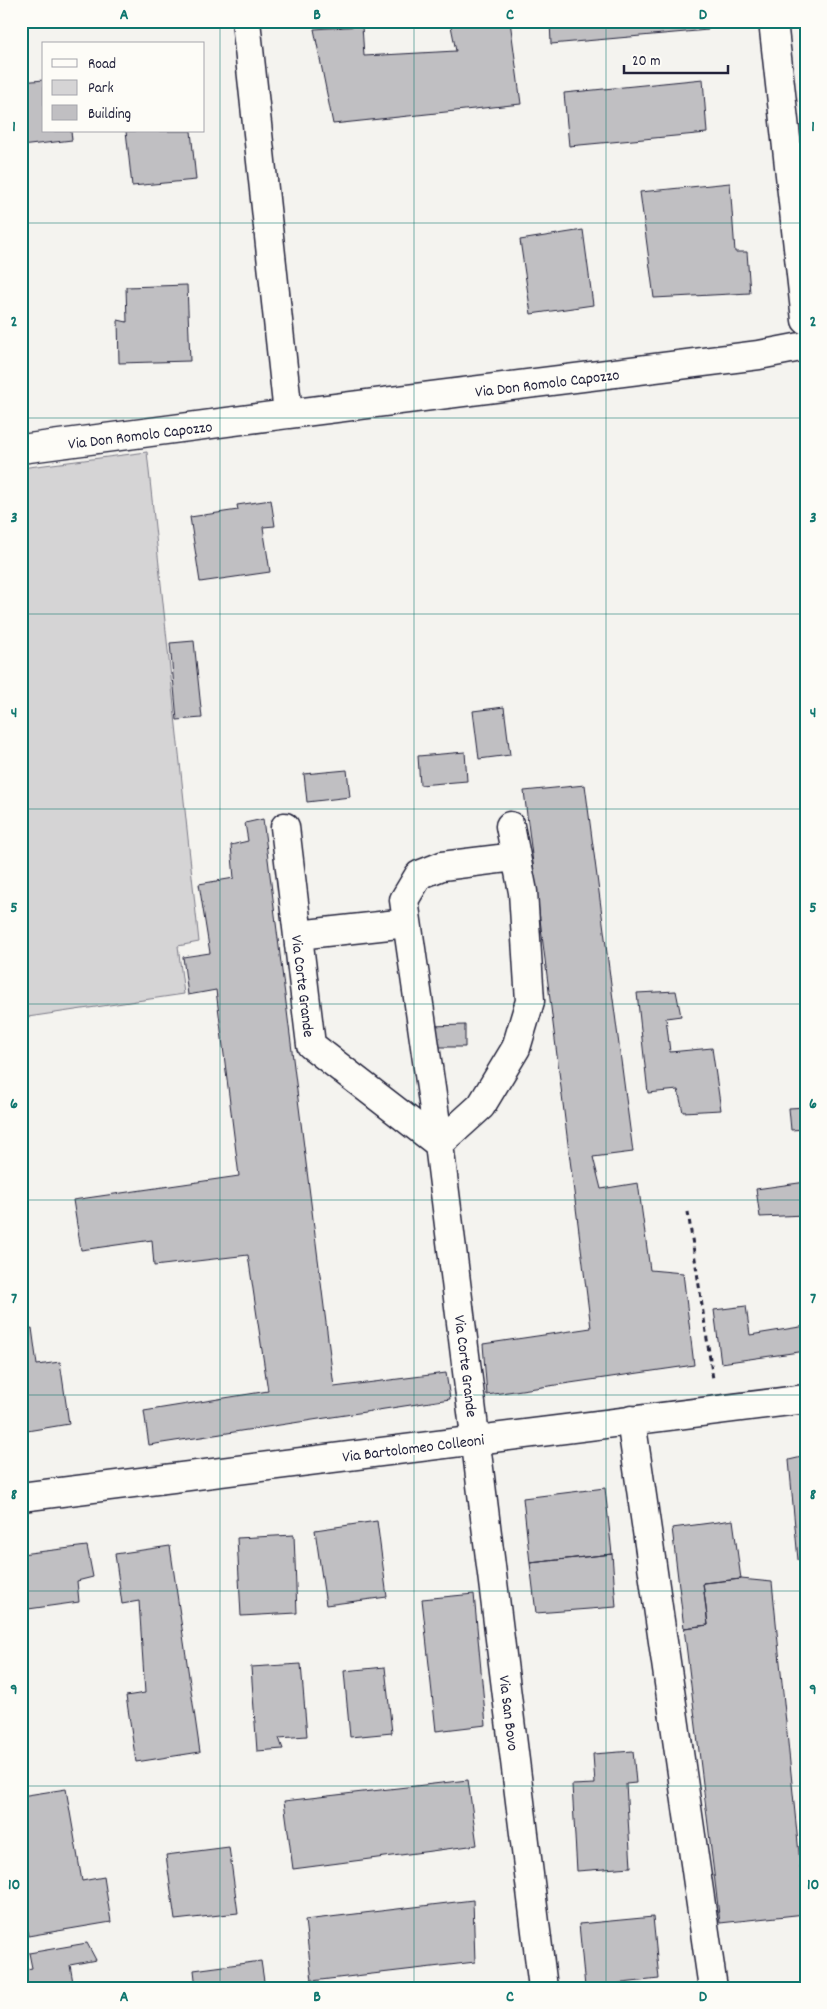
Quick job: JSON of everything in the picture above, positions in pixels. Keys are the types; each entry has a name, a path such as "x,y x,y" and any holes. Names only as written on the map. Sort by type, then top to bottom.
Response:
{"street":[{"path":"246,21 288,414"},
{"path":"773,21 806,320"},
{"name":"Via Don Romolo Capozzo","path":"21,449 759,355 806,346"},
{"path":"439,1144 481,1106 516,1048 530,1001 523,892 510,826"},
{"name":"Via Corte Grande","path":"285,827 311,1045 439,1144"},
{"name":"Via Corte Grande","path":"476,1439 439,1144 404,900 419,875 442,866 516,857"},
{"path":"298,935 407,924"},
{"name":"Via Bartolomeo Colleoni","path":"21,1497 806,1399"},
{"path":"631,1420 713,1988"},
{"name":"Via San Bovo","path":"476,1439 543,1988"}],"path":[{"path":"688,1212 718,1410"}],"green space":[{"path":"147,452 199,942 178,946 184,994 21,1018 21,468"}],"building":[{"path":"450,21 510,21 521,104 333,124 314,29 362,26 364,56 456,51"},
{"path":"550,21 708,21 708,30 551,44"},
{"path":"703,79 707,133 569,146 564,93"},
{"path":"42,80 42,132 71,132 72,140 21,146 21,82"},
{"path":"126,132 191,132 196,180 132,186"},
{"path":"730,183 735,252 747,252 750,293 654,298 640,192"},
{"path":"583,230 593,305 531,314 520,240"},
{"path":"187,285 190,361 119,363 118,320 127,322 126,287"},
{"path":"21,346 25,379 21,379"},
{"path":"271,500 275,526 263,527 270,572 200,582 190,517 238,510 237,505"},
{"path":"194,641 202,718 177,720 170,643"},
{"path":"504,707 510,755 479,759 473,711"},
{"path":"465,752 467,781 420,785 418,756"},
{"path":"347,770 350,797 307,802 304,774"},
{"path":"585,785 633,1152 593,1157 601,1189 638,1183 650,1270 683,1273 694,1365 487,1395 483,1344 591,1328 524,791"},
{"path":"263,819 334,1387 446,1373 450,1399 149,1445 144,1411 268,1391 248,1255 154,1266 152,1240 81,1250 73,1200 239,1176 216,990 188,995 183,957 210,953 199,884 234,878 231,845 248,841 245,823"},
{"path":"676,991 681,1016 666,1018 670,1052 712,1048 721,1110 683,1112 678,1090 648,1093 637,993"},
{"path":"465,1025 465,1047 432,1047 431,1026"},
{"path":"806,1107 806,1129 791,1130 789,1108"},
{"path":"806,1182 806,1247 805,1215 760,1217 756,1189"},
{"path":"746,1306 750,1335 806,1326 806,1351 721,1363 714,1310"},
{"path":"32,1328 37,1365 60,1362 69,1424 21,1432 21,1330"},
{"path":"806,1456 806,1559 798,1560 789,1460"},
{"path":"605,1488 612,1554 530,1563 523,1498"},
{"path":"733,1520 741,1579 703,1583 708,1625 684,1628 672,1528"},
{"path":"377,1521 387,1597 326,1605 315,1530"},
{"path":"294,1535 297,1613 241,1616 237,1538"},
{"path":"87,1546 93,1577 77,1581 79,1602 21,1610 21,1554"},
{"path":"170,1546 200,1752 136,1762 126,1696 145,1693 139,1601 122,1604 115,1554"},
{"path":"612,1554 616,1607 536,1613 530,1563"},
{"path":"741,1579 772,1582 805,1914 720,1923 684,1628 708,1625 703,1583"},
{"path":"474,1594 486,1725 436,1731 422,1599"},
{"path":"301,1664 307,1736 279,1738 283,1749 257,1751 251,1667"},
{"path":"385,1667 392,1733 350,1737 344,1671"},
{"path":"633,1751 636,1783 626,1784 631,1867 577,1871 572,1785 595,1784 593,1754"},
{"path":"468,1780 477,1845 293,1869 284,1801"},
{"path":"66,1789 82,1881 104,1877 111,1922 28,1936 21,1898 21,1796"},
{"path":"229,1847 238,1913 175,1920 166,1855"},
{"path":"473,1900 475,1962 312,1981 305,1920"},
{"path":"653,1917 659,1979 585,1987 579,1924"},
{"path":"87,1943 96,1960 70,1965 74,1988 21,1988 21,1970 32,1968 29,1953"},
{"path":"261,1961 265,1988 196,1988 194,1970"}]}
